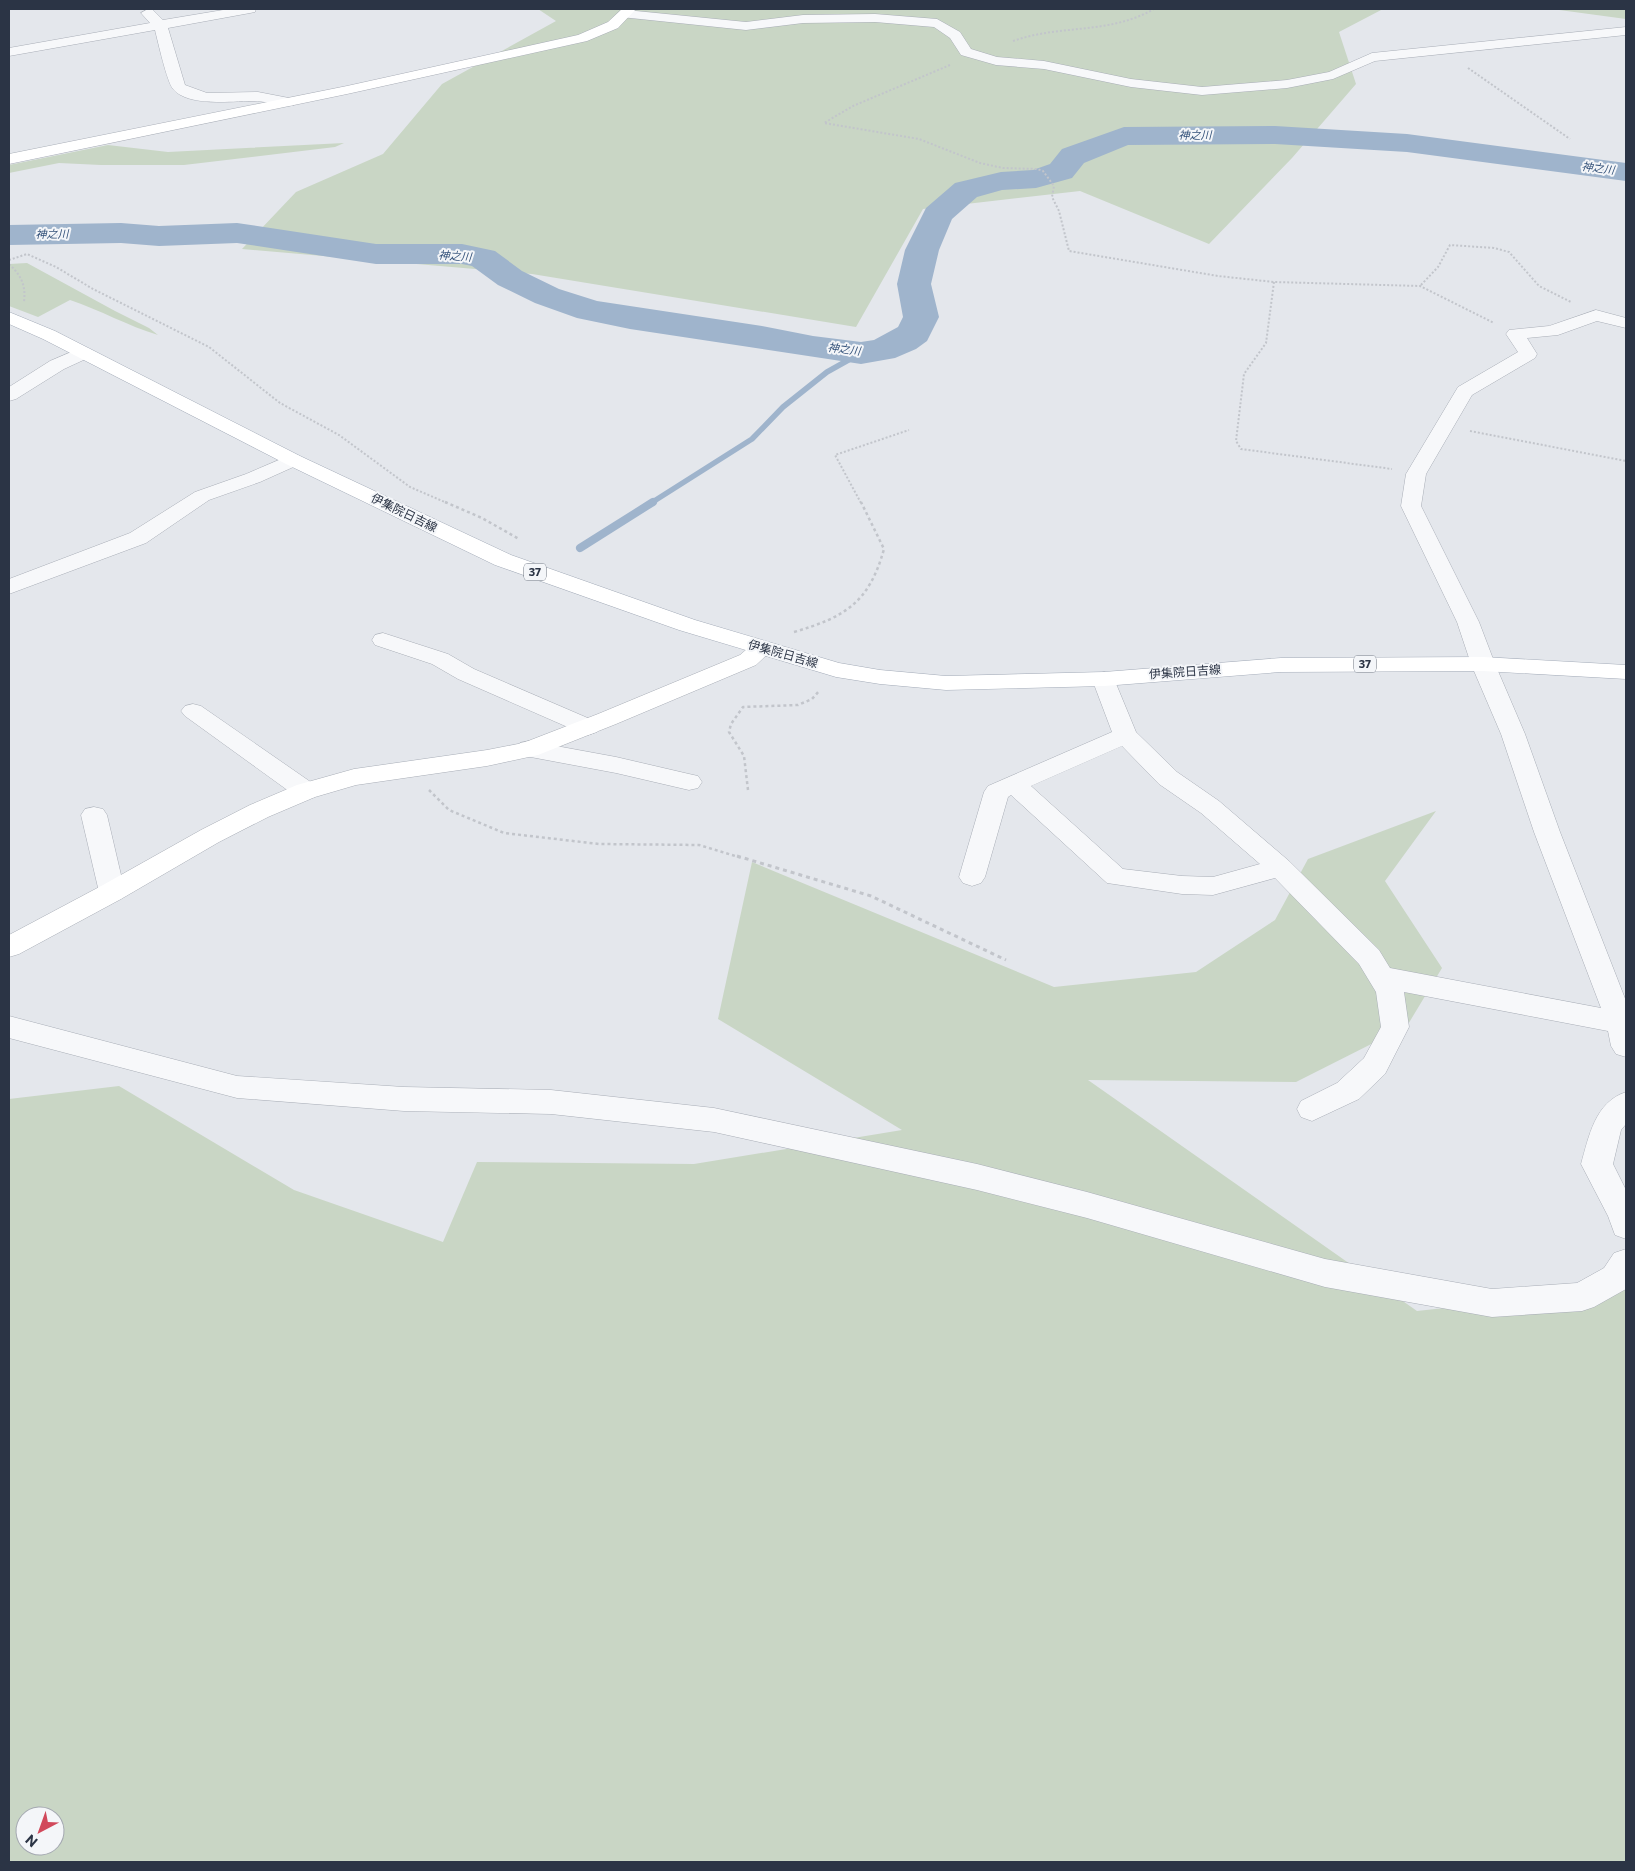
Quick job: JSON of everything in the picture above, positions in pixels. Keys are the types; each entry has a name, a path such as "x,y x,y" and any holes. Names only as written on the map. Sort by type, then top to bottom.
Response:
{"main road":[{"path":"9,159 289,102 582,38 613,25 628,12"},
{"name":"伊集院日吉線","path":"12,318 293,460 503,560 678,622 836,670 880,677 946,682 1104,679 1281,665 1483,664 1626,672"},
{"path":"9,947 259,811 306,791 354,777 487,758 529,749 588,727 748,660 762,648"}],"street":[{"path":"143,9 160,25 179,87 206,97 260,96 289,102"},
{"path":"9,52 250,9"},
{"path":"628,12 746,26 803,19 875,18 937,23 955,35 966,52 996,61 1044,64 1131,83 1202,91 1287,84 1332,75 1372,57 1626,31"},
{"path":"1625,1031 1548,832 1513,734 1483,664 1468,622 1411,506 1417,473 1465,391 1528,354 1515,334 1552,330 1596,315 1626,324"},
{"path":"9,395 57,365 83,353"},
{"path":"9,587 138,538 202,496 253,478 293,460"},
{"path":"383,640 440,659 466,674 588,727"},
{"path":"1104,679 1125,735 1168,778 1210,807 1280,867 1369,956 1390,991 1396,1027 1375,1066 1348,1091 1312,1109"},
{"path":"193,711 306,791"},
{"path":"972,877 998,792 1125,735"},
{"path":"529,749 616,765 689,782"},
{"path":"1014,784 1116,877 1182,885 1213,886 1280,867"},
{"path":"94,814 112,892"},
{"path":"1382,977 1625,1031"},
{"path":"9,1027 237,1088 404,1099 551,1102 714,1120 977,1177 1087,1205 1325,1273 1492,1303 1582,1297 1616,1278 1626,1263"},
{"path":"1626,1104 1607,1125 1597,1164 1624,1216 1626,1226"}],"path":[{"path":"1154,9 1136,18 1088,30 1029,34 1006,45 998,52 947,65 853,106 824,123 919,139 988,165 1043,171 1054,186 1052,197 1059,211 1069,251 1218,276 1274,282 1420,286 1515,334"},
{"path":"1443,51 1570,139"},
{"path":"1420,286 1438,266 1450,245 1494,248 1508,252 1539,286 1596,315"},
{"path":"12,318 23,308 26,289 18,272 9,262 28,254 208,347 280,403 339,435 410,487 482,518 524,542"},
{"path":"1274,282 1266,343 1244,374 1236,441 1240,449 1417,473"},
{"path":"1444,426 1626,461"},
{"path":"762,648 775,638 820,624 851,608 859,599 881,561 884,549 850,480 835,455 909,430"},
{"path":"748,790 744,756 729,732 731,724 743,707 798,705 812,699 836,670"},
{"path":"407,768 449,810 504,833 599,844 699,845 871,896 1006,960"}],"green space":[{"path":"538,9 1383,9 1339,32 1356,84 1292,158 1209,244 1080,191 923,209 856,327 532,274 242,249 296,192 383,154 442,84 556,21"},
{"path":"1552,9 1626,9 1626,19"},
{"path":"344,143 335,147 184,165 59,163 9,173 9,165 108,145 168,152"},
{"path":"27,263 149,328 158,335 70,300 38,317 9,306 9,264"},
{"path":"1436,811 1385,881 1442,968 1407,1026 1296,1082 1088,1080 1417,1311 1626,1288 1626,1862 9,1862 9,1099 119,1086 294,1190 443,1242 477,1162 694,1164 902,1130 718,1019 752,862 1054,987 1196,972 1275,920 1308,859"}],"waterway":[{"name":"神之川","path":"9,235 121,233 159,236 237,233 376,254 462,254 483,258 510,278 547,296 590,310 630,318 861,353 882,350 903,341 914,333 921,317 914,284 922,250 938,215 966,190 1001,181 1036,179 1061,171 1073,156 1124,136 1275,135 1407,143 1626,172"},
{"path":"651,503 752,439 783,407 827,372 861,353"},
{"path":"580,548 653,502"}]}
